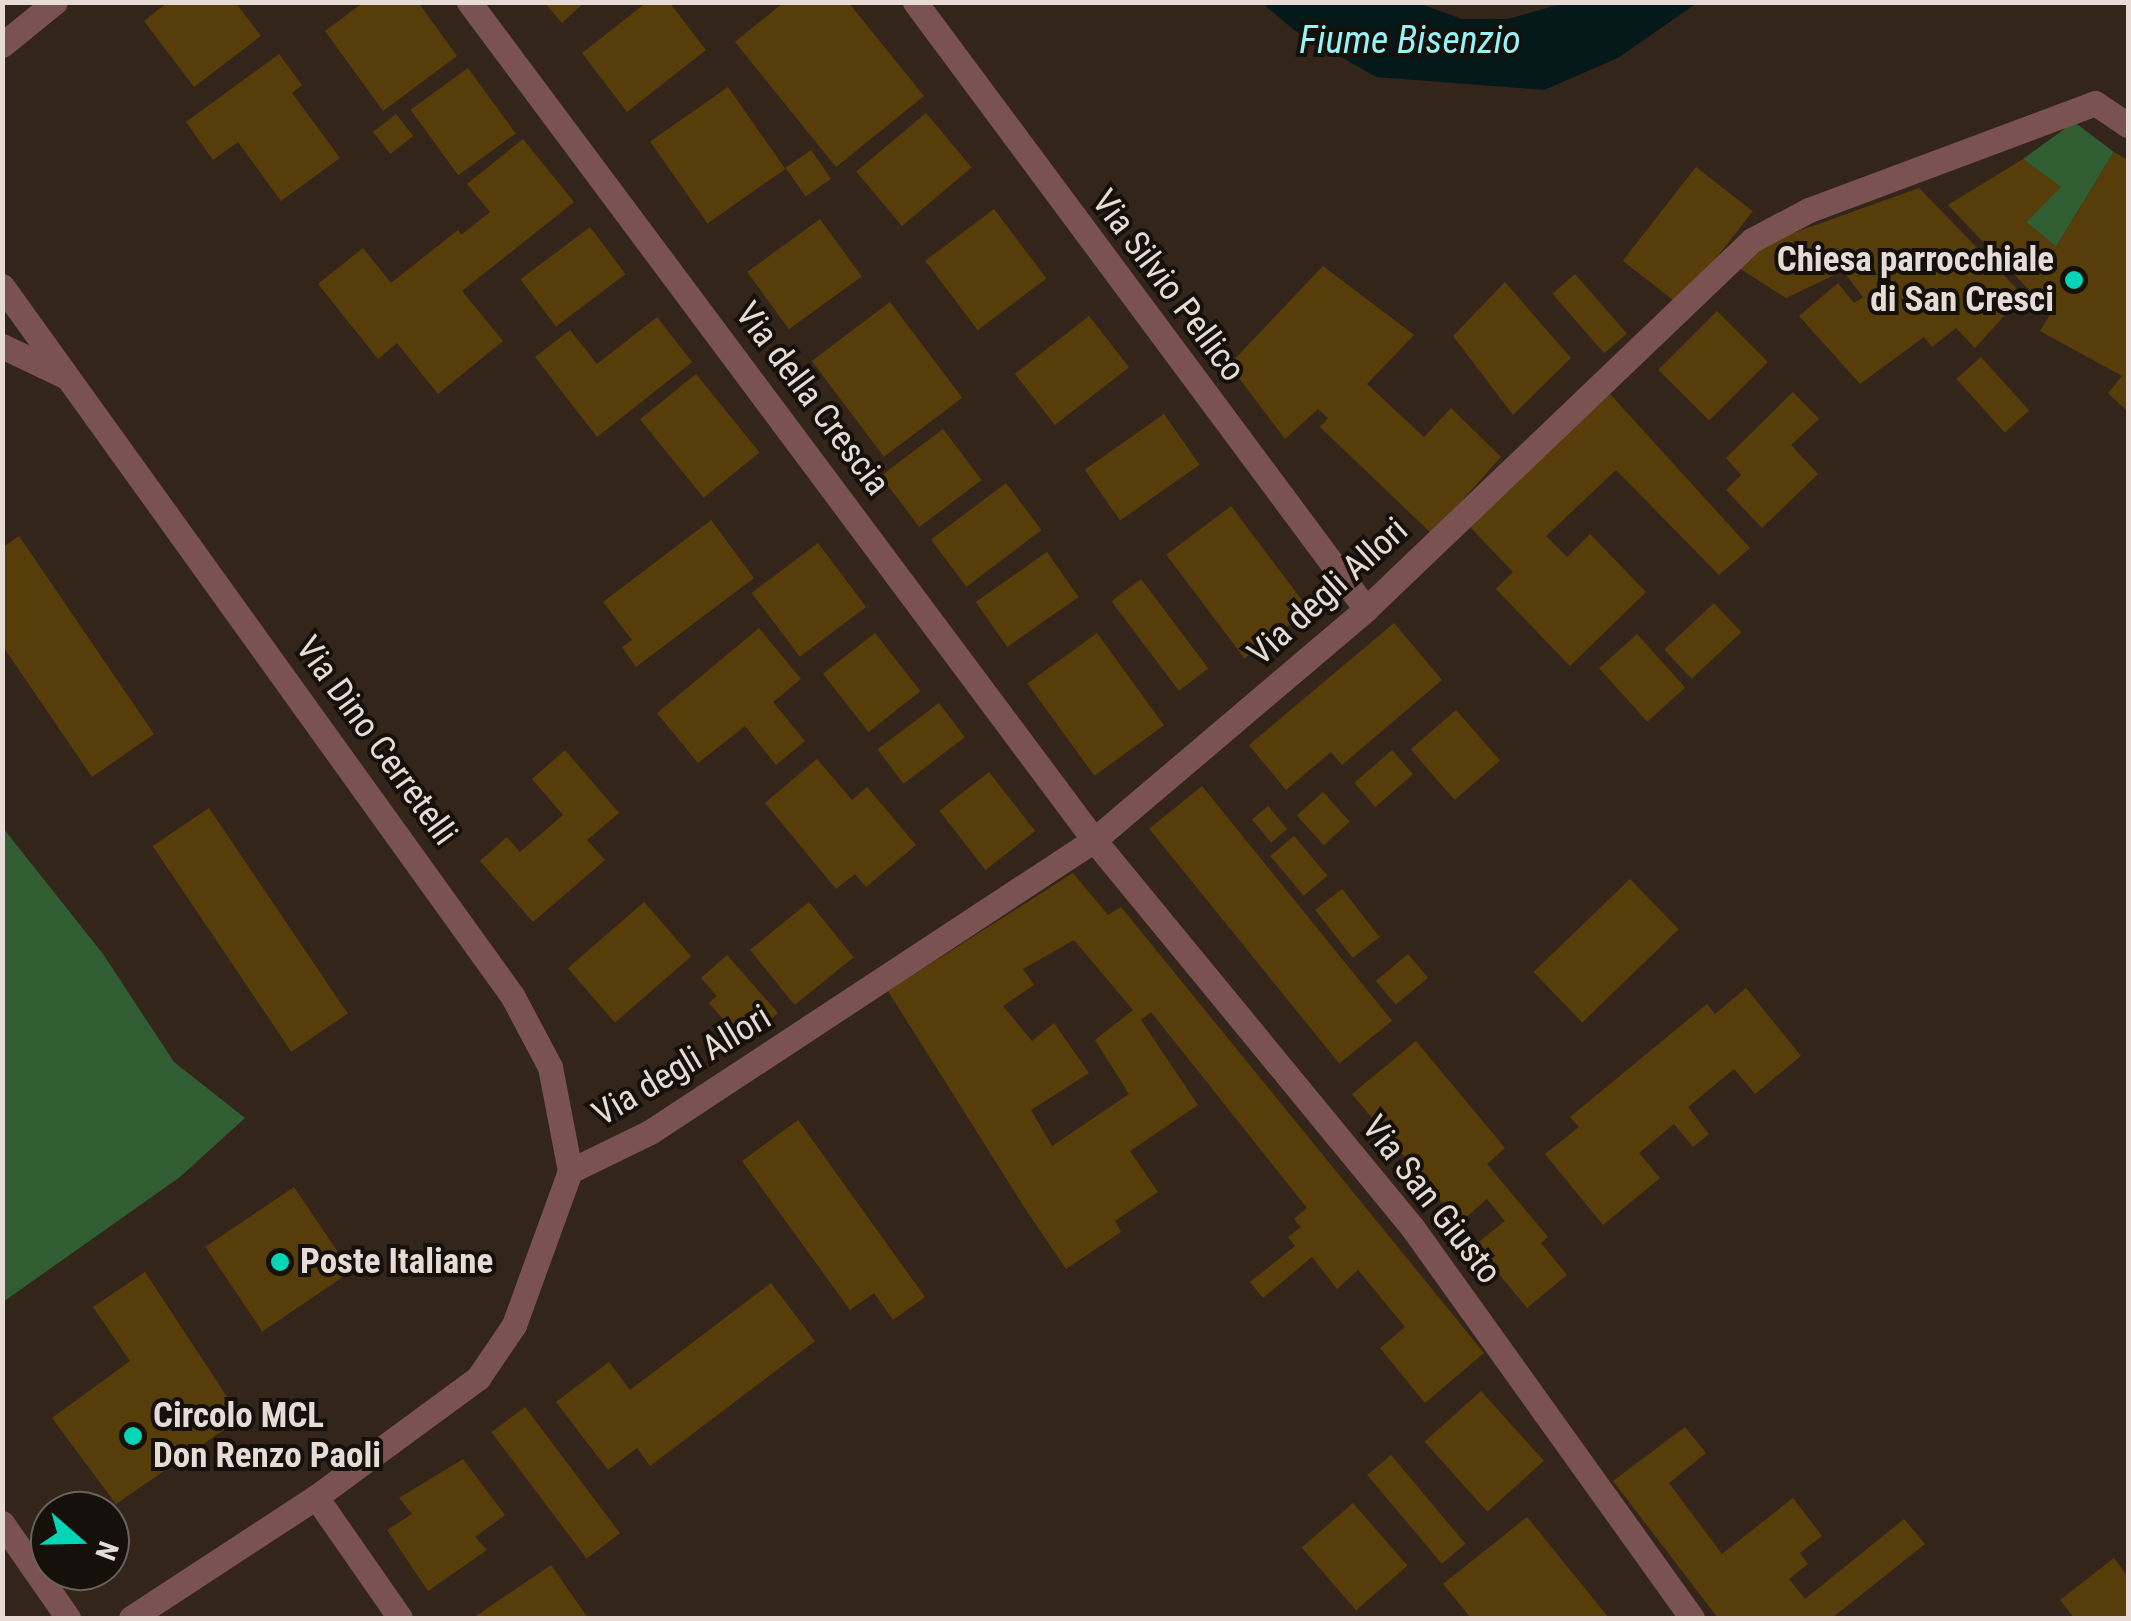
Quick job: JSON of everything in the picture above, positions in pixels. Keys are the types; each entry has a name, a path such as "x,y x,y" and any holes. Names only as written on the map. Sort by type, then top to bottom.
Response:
{"street":[{"path":"2,45 55,2"},
{"name":"Via della Crescia","path":"468,2 1094,840"},
{"name":"Via Silvio Pellico","path":"915,2 1366,609"},
{"name":"Via degli Allori","path":"570,1171 667,1121 1094,840 1366,609 1752,240 1810,210 2095,103 2128,124"},
{"name":"Via Dino Cerretelli","path":"2,286 514,996 550,1067 570,1171"},
{"name":"Via Dino Cerretelli","path":"2,346 70,378"},
{"name":"Via San Giusto","path":"1094,840 1412,1227 1692,1618"},
{"path":"131,1618 316,1497 490,1365 531,1283 570,1171"},
{"path":"316,1497 400,1618"},
{"path":"2,1522 68,1618"}],"green space":[{"path":"2074,122 2114,152 2056,247 2026,222 2060,187 2023,159"},
{"path":"3,828 103,954 174,1062 245,1118 180,1177 3,1302"}],"water":[{"name":"Fiume Bisenzio","path":"1262,3 1418,3 1462,19 1508,19 1564,3 1697,3 1618,58 1544,90 1376,77 1294,30"}],"building":[{"path":"168,2 235,2 261,36 194,87 144,21"},
{"path":"364,2 418,2 457,56 383,111 325,31"},
{"path":"544,2 585,2 562,23"},
{"path":"647,2 669,2 706,50 627,112 582,53"},
{"path":"784,2 848,2 924,96 836,167 735,42"},
{"path":"279,54 302,85 292,93 340,158 281,201 238,142 213,160 186,122"},
{"path":"468,68 516,134 458,175 411,110"},
{"path":"728,87 785,169 708,223 650,141"},
{"path":"926,113 972,167 902,226 856,171"},
{"path":"396,114 413,136 390,154 373,132"},
{"path":"523,139 574,202 462,291 503,341 438,394 397,343 378,359 318,284 363,248 391,283 458,230 461,235 490,212 467,184"},
{"path":"811,150 831,179 806,196 786,168"},
{"name":"Chiesa parrocchiale di San Cresci","path":"2114,152 2128,160 2128,412 2108,393 2122,376 2040,331 2051,313 1948,205 2023,159 2061,187 2026,222 2056,247"},
{"path":"1696,167 1753,211 1679,305 1623,261"},
{"path":"1919,188 2023,295 1975,348 1956,328 1932,347 1924,337 1860,384 1799,316 1838,283 1854,303 1863,297 1843,271 1786,298 1739,268 1763,244"},
{"path":"994,209 1046,278 978,330 925,261"},
{"path":"820,219 862,276 789,329 747,272"},
{"path":"590,227 626,274 556,326 521,279"},
{"path":"1323,266 1414,335 1367,384 1424,437 1451,408 1501,457 1432,534 1320,427 1328,418 1318,409 1285,439 1229,365"},
{"path":"1575,274 1627,334 1604,353 1552,294"},
{"path":"1505,282 1571,358 1513,415 1453,336"},
{"path":"890,302 962,398 884,457 812,361"},
{"path":"1717,311 1768,362 1709,421 1658,370"},
{"path":"1089,316 1129,367 1055,425 1015,374"},
{"path":"657,317 692,362 597,437 535,357 570,330 597,364"},
{"path":"1981,357 2029,411 2005,433 1956,379"},
{"path":"696,374 760,452 704,498 640,419"},
{"path":"1793,392 1819,419 1791,445 1818,474 1762,528 1726,490 1741,475 1726,458"},
{"path":"1610,394 1750,548 1719,575 1616,470 1546,536 1567,557 1590,534 1646,592 1570,666 1496,589 1513,572 1468,525"},
{"path":"1164,414 1200,465 1120,520 1085,470"},
{"path":"943,429 982,480 919,527 881,476"},
{"path":"1006,483 1042,530 966,587 931,540"},
{"path":"1231,506 1309,610 1245,659 1166,555"},
{"path":"711,520 754,578 636,667 622,647 632,640 603,602"},
{"path":"19,536 154,734 92,777 2,645 2,548"},
{"path":"818,543 866,607 800,657 752,593"},
{"path":"1047,552 1079,597 1007,647 976,602"},
{"path":"1141,579 1208,668 1179,691 1111,601"},
{"path":"1714,603 1741,632 1692,679 1664,649"},
{"path":"1394,623 1442,680 1342,765 1331,752 1286,790 1249,745"},
{"path":"759,628 801,679 773,702 805,741 776,765 745,726 698,763 657,713"},
{"path":"875,633 921,691 869,732 823,674"},
{"path":"1097,633 1164,725 1094,776 1027,684"},
{"path":"1637,634 1685,688 1647,722 1599,668"},
{"path":"939,703 965,737 903,784 878,749"},
{"path":"1456,710 1500,761 1455,800 1411,749"},
{"path":"565,750 619,813 587,840 605,860 533,922 480,861 507,837 520,852 563,815 532,779"},
{"path":"1392,750 1413,774 1375,807 1354,783"},
{"path":"817,759 852,800 867,787 916,845 866,887 855,874 836,889 765,803"},
{"path":"989,772 1035,831 986,870 939,811"},
{"path":"1202,786 1392,1021 1339,1063 1149,829"},
{"path":"1323,792 1350,822 1324,845 1297,815"},
{"path":"1268,806 1287,829 1271,842 1252,819"},
{"path":"209,808 348,1014 291,1052 153,846"},
{"path":"1294,836 1327,876 1304,896 1270,856"},
{"path":"1073,873 1108,915 1121,907 1484,1353 1425,1403 1380,1348 1405,1327 1358,1270 1337,1289 1312,1257 1263,1298 1250,1282 1295,1246 1288,1237 1301,1227 1294,1219 1307,1208 1151,1012 1141,1020 1198,1105 1130,1151 1158,1192 1115,1221 1121,1232 1066,1269 888,991","holes":["1074,940 1133,1010 1095,1040 1129,1094 1052,1146 1031,1110 1089,1073 1054,1023 1032,1041 1003,1006 1034,985 1023,969"]},
{"path":"1630,879 1679,929 1582,1022 1534,972"},
{"path":"1342,889 1380,937 1353,958 1315,910"},
{"path":"644,902 691,956 615,1023 568,968"},
{"path":"809,902 854,957 795,1005 750,950"},
{"path":"1408,954 1428,978 1396,1005 1376,981"},
{"path":"727,955 778,1013 744,1043 709,1003 717,996 701,978"},
{"path":"1746,988 1801,1056 1755,1094 1734,1069 1688,1107 1709,1134 1693,1147 1674,1124 1639,1153 1660,1178 1603,1225 1545,1154 1579,1127 1570,1117 1707,1004 1715,1014"},
{"path":"1416,1041 1505,1148 1487,1164 1548,1237 1541,1243 1567,1275 1527,1308 1475,1245 1505,1221 1487,1199 1459,1223 1352,1094"},
{"path":"798,1120 925,1297 893,1320 874,1293 850,1310 742,1161"},
{"name":"Poste Italiane","path":"294,1187 351,1272 262,1331 205,1247"},
{"path":"145,1272 241,1418 130,1494 130,1491 106,1491 52,1418 130,1361 93,1307"},
{"path":"771,1283 815,1341 650,1466 637,1448 608,1470 556,1402 609,1362 630,1390"},
{"path":"1481,1391 1544,1461 1487,1512 1425,1442"},
{"path":"525,1407 620,1533 587,1558 491,1432"},
{"path":"1685,1427 1706,1453 1669,1483 1722,1554 1793,1498 1822,1536 1800,1553 1808,1564 1789,1579 1805,1599 1904,1519 1925,1544 1832,1618 1718,1618 1613,1481"},
{"path":"1391,1455 1466,1544 1442,1564 1367,1475"},
{"path":"463,1459 505,1515 475,1537 487,1550 428,1591 387,1530 412,1514 399,1498"},
{"path":"1353,1503 1407,1566 1356,1610 1302,1548"},
{"path":"1527,1517 1609,1618 1471,1618 1443,1584"},
{"path":"2114,1558 2128,1577 2128,1618 2074,1618 2060,1600"},
{"path":"551,1565 588,1618 473,1618"}],"place":[{"name":"Chiesa parrocchiale di San Cresci","path":"2074,280"},
{"name":"Poste Italiane","path":"280,1262"},
{"name":"Circolo MCL Don Renzo Paoli","path":"133,1436"}]}
